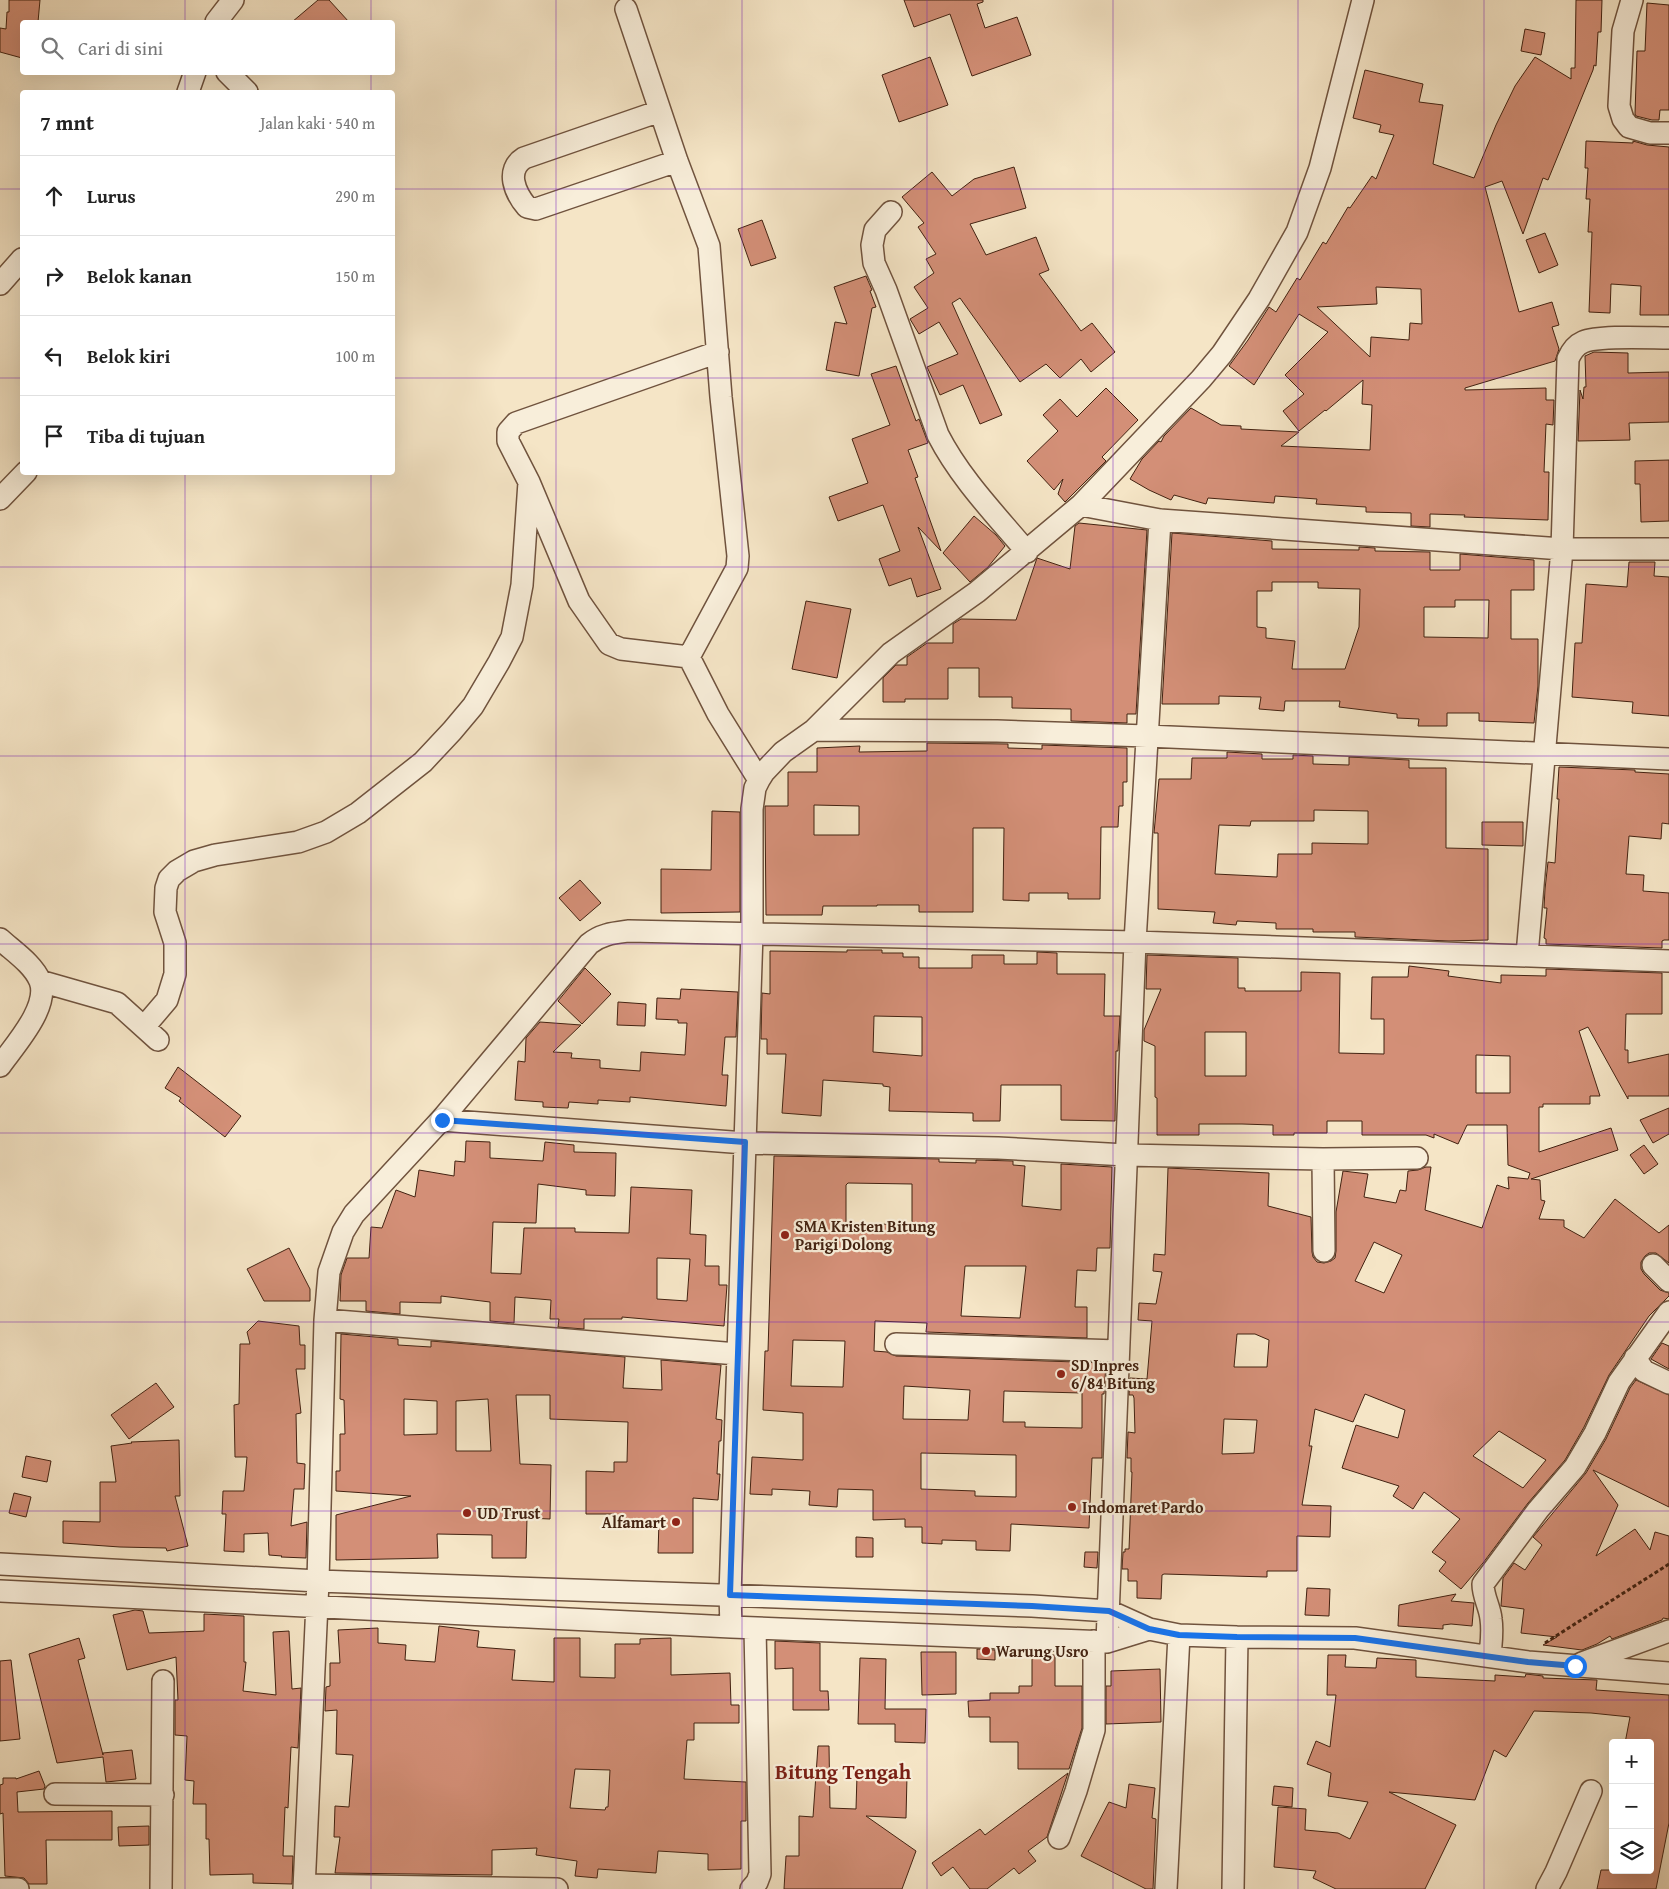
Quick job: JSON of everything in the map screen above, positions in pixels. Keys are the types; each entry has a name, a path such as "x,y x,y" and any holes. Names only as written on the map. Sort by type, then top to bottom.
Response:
{"street":[{"path":"218,20 233,0"},
{"path":"731,1627 730,1595 752,933 752,809 755,788 764,772 783,752 814,730 891,653 957,607 1081,505 1173,409 1222,354 1259,299 1297,232 1320,168 1363,0"},
{"path":"1632,0 1623,31 1619,106 1622,119 1630,127 1650,133 1669,133"},
{"path":"626,9 677,161 709,246 721,398 738,556 737,568 689,657"},
{"path":"189,90 194,75"},
{"path":"230,75 245,90"},
{"path":"660,111 524,158 519,161 515,170 515,190 527,207 536,209 677,161"},
{"path":"891,212 875,230 872,245 874,263 886,290 938,435 947,454 960,472 1026,552"},
{"path":"0,284 20,261"},
{"path":"1527,955 1562,549 1568,359 1577,346 1583,342 1595,339 1669,338"},
{"path":"689,657 621,649 609,644 579,601 529,482 508,441 508,432 516,424 718,352"},
{"path":"0,499 23,475"},
{"path":"40,981 117,1002 151,1033 167,1000 174,974 174,943 165,912 166,888 169,879 194,860 298,842 326,832 350,818 423,762 472,706 512,637 522,585 529,482"},
{"path":"1081,505 1160,520 1562,549 1669,549"},
{"path":"1059,1838 1076,1791 1094,1730 1101,1641 1109,1611 1135,942 1160,520"},
{"path":"689,657 718,714 759,780"},
{"path":"814,730 997,731 1147,736 1669,759"},
{"path":"557,1889 304,1887 318,1581 325,1320 329,1272 343,1232 354,1214 442,1120 589,944 610,933 629,931 1135,942 1669,961"},
{"path":"0,939 27,963 40,981 42,994 38,1009 0,1066"},
{"path":"442,1120 745,1142 998,1148 1126,1155 1322,1159 1417,1158"},
{"path":"1322,1159 1324,1251"},
{"path":"1653,1265 1669,1281"},
{"path":"1490,1656 1491,1617 1484,1597 1483,1584 1538,1510 1575,1467 1595,1433 1619,1382 1669,1312"},
{"path":"325,1320 738,1354"},
{"path":"896,1344 1118,1350"},
{"path":"1635,1358 1644,1371 1669,1384"},
{"path":"0,1564 318,1581 1032,1606 1109,1611 1149,1629 1179,1635 1355,1638 1528,1662 1669,1673"},
{"path":"0,1591 731,1627 1101,1641 1149,1629"},
{"path":"752,1889 760,1874 755,1628"},
{"path":"1575,1666 1669,1631"},
{"path":"1166,1889 1179,1635"},
{"path":"1233,1889 1237,1637"},
{"path":"161,1889 163,1681"},
{"path":"1546,1889 1556,1872 1591,1791"},
{"path":"55,1794 163,1795"},
{"path":"0,1888 18,1889"}],"path":[{"path":"1528,1662 1548,1639 1669,1564"}],"building":[{"path":"9,0 40,0 38,20 20,20 20,57 0,52 0,28 6,29 7,12 9,12"},
{"path":"318,0 329,0 347,20 294,20"},
{"path":"904,0 983,0 983,2 977,4 985,28 1017,17 1031,55 972,76 950,14 914,27"},
{"path":"1576,0 1602,0 1601,32 1598,32 1596,66 1594,65 1548,180 1543,178 1523,234 1502,181 1485,187 1519,312 1552,302 1559,325 1552,327 1559,349 1555,361 1465,388 1465,390 1546,388 1546,400 1554,400 1553,425 1546,424 1544,472 1549,472 1548,520 1430,514 1430,527 1411,526 1411,513 1366,512 1366,507 1316,504 1317,499 1275,496 1274,503 1208,498 1206,504 1174,495 1171,500 1130,479 1142,459 1159,441 1161,442 1164,436 1191,408 1221,425 1241,426 1241,429 1299,432 1281,446 1370,450 1372,405 1362,404 1363,380 1299,431 1283,411 1304,394 1285,375 1328,332 1299,314 1254,385 1229,366 1269,307 1276,312 1297,278 1300,280 1323,242 1326,244 1348,207 1350,208 1372,176 1376,179 1394,135 1379,132 1381,125 1353,118 1365,70 1423,84 1419,102 1443,105 1433,164 1474,178 1515,86 1535,57 1571,79 1571,68 1575,68","holes":["1376,287 1421,289 1422,324 1410,323 1409,340 1371,337 1370,357 1317,307 1377,304"]},
{"path":"1647,3 1669,5 1669,110 1660,110 1659,120 1636,116 1635,114 1637,51 1645,51"},
{"path":"1525,29 1545,33 1541,55 1521,51"},
{"path":"930,57 948,105 899,122 882,75"},
{"path":"1586,141 1633,143 1633,141 1647,145 1669,147 1669,315 1640,315 1641,286 1611,284 1610,313 1589,312 1592,232 1588,232 1590,199 1586,199 1588,168 1585,168"},
{"path":"1014,167 1026,208 970,224 986,255 1036,237 1049,270 1039,274 1081,331 1092,323 1115,352 1091,372 1081,359 1060,378 1046,364 1020,382 960,298 952,303 1002,415 980,424 963,385 940,395 927,367 958,354 939,322 919,334 910,319 928,308 914,287 934,273 926,259 936,254 918,227 924,223 902,197 932,172 952,196 974,179"},
{"path":"762,220 776,258 751,266 738,229"},
{"path":"1545,233 1558,265 1539,273 1526,240"},
{"path":"866,276 876,307 872,308 859,376 826,370 835,322 847,324 834,287"},
{"path":"1594,352 1628,353 1628,373 1669,372 1669,422 1629,423 1630,440 1578,441 1580,390 1583,399 1584,387 1586,387 1585,356"},
{"path":"896,366 916,421 919,419 928,443 908,450 918,477 915,478 941,551 918,527 941,589 917,597 911,578 889,586 879,559 900,551 883,505 838,521 829,497 868,483 852,439 890,425 871,374"},
{"path":"1106,388 1138,420 1102,457 1106,461 1065,502 1058,494 1063,479 1054,490 1027,461 1058,431 1043,415 1060,399 1077,417"},
{"path":"1669,460 1669,521 1641,522 1640,484 1635,484 1635,461"},
{"path":"974,516 996,535 1005,546 988,567 970,582 943,553"},
{"path":"1079,523 1147,530 1136,714 1127,714 1127,723 1071,721 1071,709 1012,708 1012,697 979,697 979,668 948,668 948,699 905,699 905,702 883,702 883,678 896,665 907,665 907,657 927,643 953,643 953,624 961,619 1016,620 1037,558 1070,569 1075,526"},
{"path":"1172,533 1272,541 1272,549 1359,550 1359,547 1375,548 1375,551 1430,552 1430,570 1460,570 1460,554 1534,560 1534,590 1511,590 1511,639 1538,639 1538,686 1534,723 1479,721 1479,713 1447,713 1447,726 1418,726 1419,719 1397,718 1397,714 1339,707 1340,701 1285,701 1284,711 1259,709 1261,697 1219,696 1219,704 1162,704","holes":["1272,582 1318,582 1318,588 1360,589 1359,627 1345,669 1292,669 1295,641 1266,638 1266,628 1257,627 1257,591 1272,591","1455,600 1489,600 1488,638 1424,637 1424,607 1455,607"]},
{"path":"1629,562 1655,562 1654,576 1669,577 1669,716 1632,713 1633,702 1572,697 1575,643 1582,643 1586,584 1627,587"},
{"path":"806,601 851,609 837,678 792,669"},
{"path":"927,743 1008,744 1008,748 1042,749 1042,745 1127,748 1127,782 1123,782 1123,806 1119,806 1118,827 1101,827 1100,899 1068,899 1068,893 1029,893 1029,901 1003,900 1004,828 973,828 973,912 919,912 919,905 877,905 823,906 822,915 766,915 765,806 788,806 788,772 817,772 817,748 860,746 859,752 927,751","holes":["814,805 859,806 859,835 814,835"]},
{"path":"1227,752 1262,754 1262,759 1293,759 1293,755 1313,756 1313,764 1349,765 1349,757 1409,760 1409,768 1446,768 1446,848 1488,849 1488,940 1449,941 1355,937 1355,932 1313,932 1313,929 1276,929 1276,923 1237,921 1236,925 1213,923 1215,912 1158,909 1158,833 1154,833 1159,779 1191,779 1192,758 1227,758","holes":["1314,810 1368,811 1368,844 1312,843 1312,854 1278,854 1277,877 1215,874 1219,825 1250,826 1251,821 1314,821"]},
{"path":"1559,767 1635,770 1635,772 1669,774 1669,824 1662,823 1661,839 1629,836 1626,874 1644,875 1643,891 1669,893 1669,940 1662,941 1662,948 1546,944 1546,939 1544,938 1547,908 1544,908 1545,889 1548,862 1555,863"},
{"path":"712,811 740,812 740,912 661,913 661,869 711,870"},
{"path":"1482,822 1523,822 1523,846 1482,845"},
{"path":"580,880 601,903 580,921 559,898"},
{"path":"847,950 882,950 882,953 903,953 903,957 919,957 919,968 972,968 972,955 1004,955 1004,964 1037,964 1037,952 1057,953 1057,974 1105,974 1104,1016 1120,1016 1118,1051 1116,1051 1115,1121 1061,1120 1061,1085 1001,1085 1000,1121 973,1121 973,1113 889,1111 890,1087 883,1086 883,1084 823,1080 821,1116 782,1113 786,1054 767,1054 767,1039 761,1039 762,993 770,994 770,951 847,952","holes":["874,1016 922,1017 922,1056 873,1052"]},
{"path":"1147,955 1238,958 1238,988 1245,988 1245,991 1301,991 1301,972 1340,973 1339,1053 1384,1054 1384,1019 1371,1019 1372,977 1408,977 1409,966 1449,971 1448,976 1501,983 1501,975 1546,976 1546,969 1662,973 1662,1014 1626,1014 1625,1050 1628,1050 1628,1063 1669,1054 1669,1096 1628,1096 1628,1099 1588,1027 1579,1031 1600,1096 1590,1096 1590,1104 1543,1104 1543,1107 1539,1107 1539,1152 1611,1128 1618,1150 1531,1179 1540,1180 1541,1200 1545,1201 1539,1219 1564,1220 1564,1227 1584,1238 1615,1199 1659,1233 1669,1225 1669,1263 1656,1253 1649,1253 1641,1262 1641,1269 1660,1290 1669,1293 1669,1296 1649,1316 1609,1375 1584,1427 1565,1460 1528,1503 1461,1589 1439,1571 1446,1562 1432,1552 1460,1519 1424,1492 1413,1509 1393,1496 1399,1486 1342,1468 1356,1425 1398,1438 1405,1410 1365,1394 1353,1422 1315,1409 1309,1446 1312,1446 1302,1505 1331,1506 1330,1537 1297,1536 1297,1571 1267,1571 1267,1577 1164,1574 1162,1575 1161,1599 1137,1598 1137,1581 1128,1581 1128,1569 1122,1569 1123,1552 1125,1552 1125,1549 1129,1549 1132,1472 1131,1458 1127,1458 1128,1432 1135,1433 1134,1398 1133,1395 1129,1395 1130,1378 1147,1379 1152,1321 1138,1320 1139,1303 1156,1304 1162,1272 1153,1271 1154,1254 1165,1255 1168,1168 1269,1173 1268,1206 1311,1217 1313,1257 1317,1262 1324,1263 1335,1258 1336,1212 1343,1171 1368,1174 1364,1197 1396,1203 1400,1190 1406,1191 1408,1171 1431,1167 1425,1210 1482,1228 1497,1185 1509,1189 1508,1177 1528,1179 1530,1173 1508,1165 1507,1125 1467,1125 1458,1144 1434,1134 1434,1138 1426,1135 1362,1135 1362,1121 1327,1121 1327,1133 1273,1135 1273,1125 1199,1124 1199,1135 1157,1135 1155,1046 1144,1041 1144,1030 1161,989 1146,989","holes":["1205,1032 1246,1032 1246,1076 1205,1076","1476,1055 1510,1056 1510,1093 1476,1093","1374,1242 1402,1255 1384,1293 1355,1281","1237,1334 1255,1334 1269,1340 1267,1367 1234,1367","1224,1419 1257,1420 1254,1453 1222,1454","1499,1431 1546,1460 1523,1488 1473,1456"]},
{"path":"585,968 611,994 582,1024 558,1001"},
{"path":"681,989 738,992 736,1037 725,1037 722,1075 728,1075 726,1106 630,1097 630,1102 598,1100 598,1104 569,1102 568,1108 543,1107 543,1102 515,1100 518,1061 525,1062 526,1038 540,1022 581,1025 553,1052 572,1053 571,1058 600,1060 600,1068 640,1071 641,1052 685,1055 687,1023 678,1023 678,1020 656,1019 657,998 680,999"},
{"path":"618,1002 646,1004 645,1026 617,1025"},
{"path":"178,1067 241,1116 225,1137 179,1101 181,1098 165,1088"},
{"path":"1669,1108 1669,1134 1653,1143 1640,1120"},
{"path":"466,1141 490,1142 490,1158 543,1161 545,1142 574,1145 574,1152 616,1153 615,1196 586,1195 586,1190 538,1184 536,1223 493,1222 491,1273 521,1274 524,1228 575,1228 575,1232 629,1233 631,1187 692,1190 690,1234 706,1235 705,1266 719,1266 719,1285 727,1285 724,1326 622,1317 622,1319 584,1319 584,1329 558,1327 559,1319 550,1319 551,1300 515,1297 514,1323 490,1321 490,1302 441,1296 441,1303 400,1302 400,1314 366,1311 366,1301 340,1301 341,1275 347,1258 369,1258 371,1227 382,1228 396,1190 415,1197 419,1170 454,1176 455,1161 465,1162","holes":["657,1258 690,1259 687,1301 657,1299"]},
{"path":"1644,1145 1658,1164 1644,1174 1630,1155"},
{"path":"774,1156 939,1159 939,1162 976,1163 976,1160 1013,1161 1013,1165 1025,1166 1022,1206 1061,1210 1061,1164 1112,1167 1110,1248 1097,1248 1096,1271 1077,1270 1075,1307 1087,1307 1087,1338 926,1332 927,1323 875,1321 874,1351 887,1352 896,1356 1106,1363 1104,1394 1102,1394 1102,1458 1092,1458 1089,1528 1011,1524 1010,1551 976,1550 976,1541 942,1540 942,1544 922,1543 922,1527 905,1527 905,1519 873,1520 873,1490 838,1489 837,1507 809,1505 810,1491 772,1489 772,1495 750,1494 752,1457 803,1460 803,1413 763,1410 765,1351 768,1351","holes":["848,1183 912,1184 912,1225 846,1223 846,1185","965,1266 1026,1266 1020,1318 961,1316","793,1340 845,1341 843,1387 791,1386","904,1386 970,1390 968,1420 903,1419","1004,1391 1082,1393 1082,1428 1025,1427 1025,1422 1003,1422","921,1453 1016,1455 1016,1497 975,1496 975,1491 921,1489"]},
{"path":"289,1248 310,1289 310,1301 264,1301 247,1269"},
{"path":"258,1321 299,1326 300,1345 305,1345 305,1369 296,1369 301,1413 296,1414 297,1463 305,1464 304,1489 294,1489 291,1526 307,1522 306,1558 269,1555 268,1533 244,1534 244,1552 224,1551 226,1514 222,1514 223,1491 244,1491 247,1457 235,1457 234,1405 239,1404 240,1344 250,1344 247,1332"},
{"path":"341,1334 398,1339 398,1345 431,1347 431,1341 625,1357 623,1388 662,1390 661,1360 721,1365 716,1419 722,1420 717,1474 720,1474 718,1500 693,1498 693,1553 658,1553 659,1521 614,1522 614,1514 586,1514 586,1471 614,1472 614,1462 627,1462 628,1422 550,1419 550,1395 516,1395 520,1464 551,1465 550,1519 527,1518 526,1558 492,1558 492,1535 437,1534 438,1558 336,1560 336,1515 411,1496 336,1491 336,1471 340,1471 340,1434 345,1434 344,1400 340,1399","holes":["404,1399 437,1401 437,1434 404,1435","488,1399 491,1451 456,1451 456,1401"]},
{"path":"1662,1343 1669,1346 1669,1369 1651,1359"},
{"path":"1636,1380 1669,1395 1669,1507 1593,1470 1618,1505 1596,1556 1635,1529 1650,1550 1655,1532 1669,1536 1669,1619 1663,1618 1612,1639 1610,1636 1582,1650 1543,1645 1557,1637 1521,1633 1524,1609 1501,1606 1503,1578 1514,1563 1525,1570 1542,1545 1533,1537 1586,1473 1606,1439 1630,1388"},
{"path":"156,1383 174,1407 129,1439 111,1415"},
{"path":"179,1440 180,1496 175,1496 188,1546 167,1551 166,1548 63,1543 63,1521 100,1522 100,1482 116,1482 111,1446 131,1442"},
{"path":"26,1456 51,1461 47,1482 22,1477"},
{"path":"14,1493 31,1497 26,1517 9,1513"},
{"path":"856,1537 873,1538 873,1557 856,1557"},
{"path":"1085,1552 1098,1552 1097,1568 1084,1567"},
{"path":"1307,1588 1330,1589 1329,1616 1305,1615"},
{"path":"1456,1594 1451,1601 1474,1603 1472,1626 1451,1624 1443,1625 1443,1629 1398,1626 1399,1605"},
{"path":"135,1610 143,1611 149,1633 204,1631 204,1614 244,1616 244,1662 246,1662 243,1691 276,1695 273,1632 289,1631 292,1689 301,1688 298,1748 291,1747 288,1808 285,1807 283,1856 293,1856 292,1884 253,1883 253,1874 210,1875 209,1839 206,1839 206,1804 193,1804 194,1781 185,1780 187,1736 175,1735 175,1700 178,1700 176,1657 127,1670 113,1615"},
{"path":"439,1626 479,1631 477,1647 515,1650 512,1680 554,1682 554,1638 580,1638 580,1677 615,1678 615,1644 640,1644 640,1639 671,1638 671,1675 730,1673 731,1705 739,1705 739,1723 694,1723 694,1740 687,1740 684,1779 746,1782 746,1821 741,1821 741,1869 708,1870 708,1854 658,1851 656,1873 598,1869 597,1878 575,1876 577,1861 536,1855 537,1848 492,1850 492,1875 335,1873 340,1837 334,1837 335,1806 349,1807 353,1755 336,1754 337,1710 325,1711 326,1687 330,1686 330,1663 340,1663 338,1630 378,1628 378,1643 406,1645 405,1660 435,1662","holes":["575,1769 610,1770 608,1807 605,1810 570,1808"]},
{"path":"79,1638 85,1658 78,1660 103,1755 103,1753 132,1750 136,1779 106,1782 103,1757 57,1763 29,1654"},
{"path":"775,1641 820,1643 820,1691 828,1691 829,1710 793,1710 793,1668 775,1669"},
{"path":"977,1649 995,1650 995,1660 977,1659"},
{"path":"921,1652 956,1652 956,1694 922,1695"},
{"path":"1032,1655 1055,1655 1055,1686 1082,1686 1082,1728 1069,1769 1018,1769 1018,1742 990,1742 990,1717 969,1717 968,1701 990,1700 990,1693 1019,1693 1019,1686 1032,1686"},
{"path":"1328,1655 1346,1655 1345,1667 1376,1668 1377,1658 1416,1660 1416,1677 1495,1681 1495,1675 1525,1677 1526,1674 1543,1676 1543,1678 1597,1680 1596,1690 1669,1695 1669,1823 1656,1889 1597,1889 1601,1870 1609,1870 1609,1874 1654,1874 1654,1739 1626,1739 1630,1717 1591,1713 1534,1711 1506,1757 1494,1750 1475,1800 1389,1792 1456,1825 1425,1889 1336,1889 1313,1878 1316,1871 1274,1867 1278,1807 1306,1809 1305,1830 1338,1833 1350,1839 1368,1802 1328,1796 1331,1773 1307,1764 1316,1741 1330,1747 1336,1695 1327,1695"},
{"path":"860,1658 886,1659 885,1709 926,1709 925,1743 895,1742 895,1724 858,1724"},
{"path":"11,1660 20,1739 0,1741 0,1661"},
{"path":"1160,1669 1161,1722 1106,1724 1106,1686 1111,1686 1111,1671"},
{"path":"818,1746 829,1746 830,1808 856,1809 857,1775 907,1776 906,1818 866,1816 916,1851 902,1889 784,1889 786,1856 799,1856 799,1816 813,1817"},
{"path":"39,1771 45,1786 44,1789 17,1792 18,1812 112,1811 112,1840 46,1840 47,1884 29,1884 24,1878 5,1876 3,1813 0,1814 0,1785 3,1784 3,1778 16,1779"},
{"path":"1068,1773 1047,1837 1028,1851 1036,1861 1019,1874 1014,1868 987,1889 970,1889 953,1867 941,1876 932,1863 980,1829 985,1835"},
{"path":"1129,1784 1155,1788 1152,1818 1156,1819 1153,1889 1146,1889 1081,1856 1109,1802 1126,1808"},
{"path":"1274,1786 1293,1788 1292,1807 1272,1805"},
{"path":"149,1826 149,1845 119,1846 118,1827"}],"place":[{"name":"SMA Kristen Bitung Parigi Dolong","path":"785,1235"},
{"name":"SD Inpres 6/84 Bitung","path":"1061,1374"},
{"name":"Indomaret Pardo","path":"1072,1507"},
{"name":"UD Trust","path":"467,1513"},
{"name":"Alfamart","path":"676,1522"},
{"name":"Warung Usro","path":"986,1651"}],"district":[{"name":"Bitung Tengah","path":"843,1772"}],"route":[{"path":"442,1120 745,1142 730,1595 1032,1606 1109,1611 1149,1629 1179,1635 1355,1638 1528,1662 1575,1666"}]}
